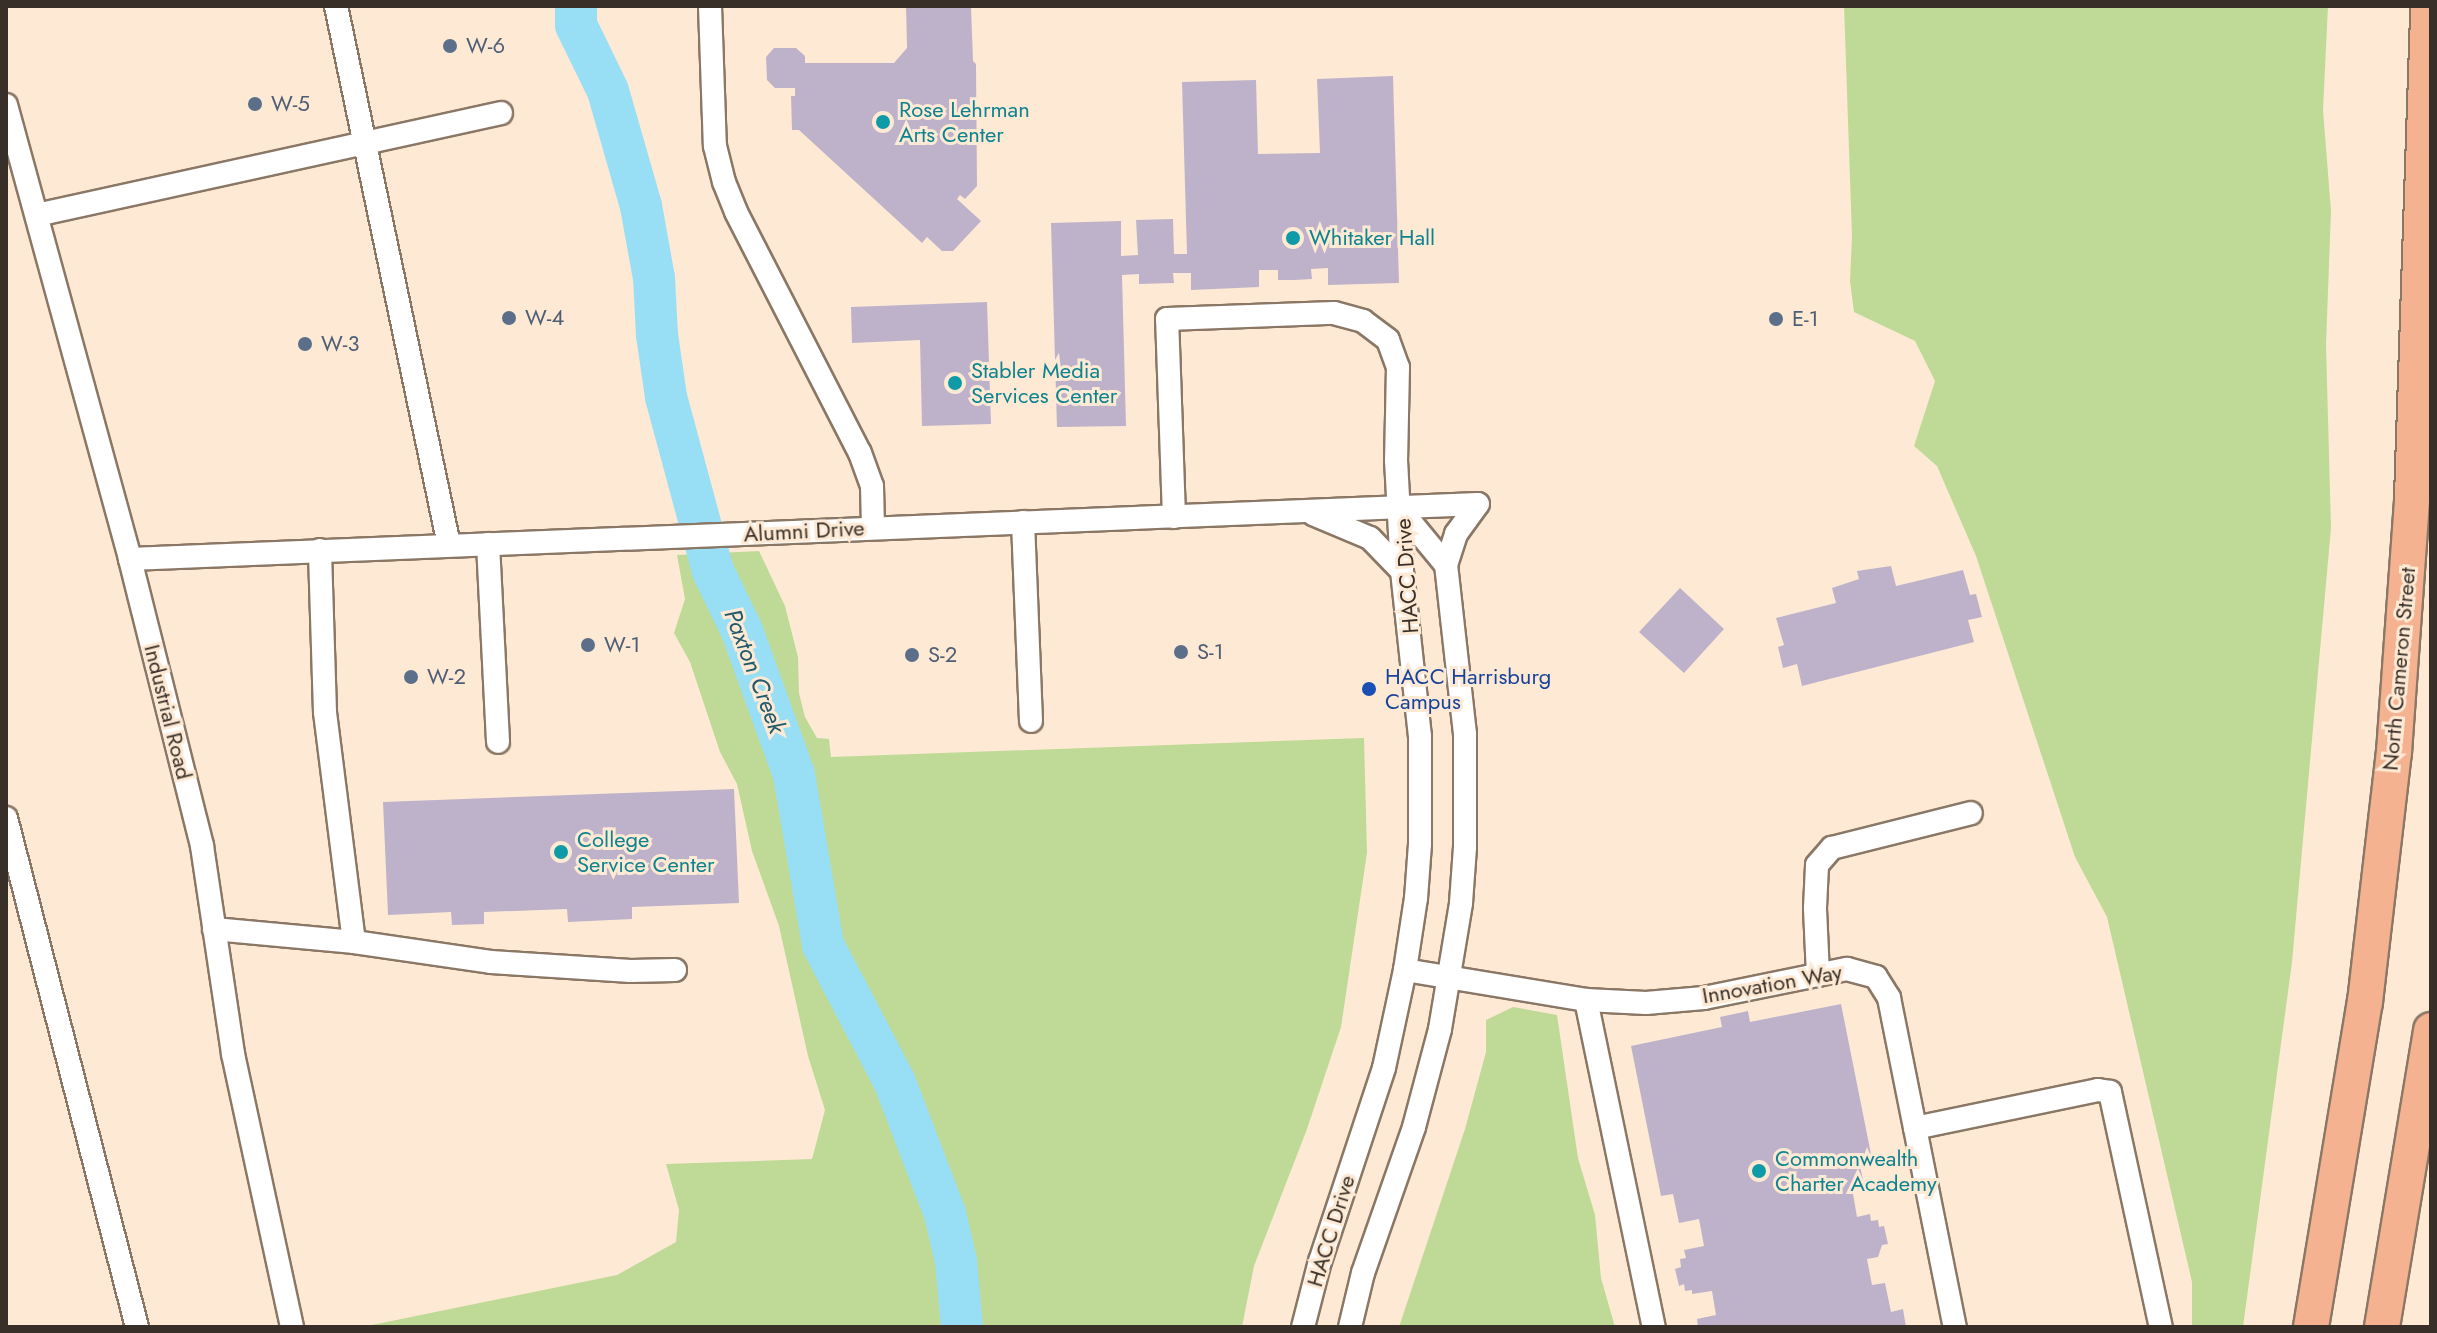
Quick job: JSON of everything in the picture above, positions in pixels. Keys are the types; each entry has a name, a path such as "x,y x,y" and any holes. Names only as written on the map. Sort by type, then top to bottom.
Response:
{"highway":[{"name":"North Cameron Street","path":"2311,1327 2365,1002 2394,752 2412,498 2428,6"},
{"path":"2382,1327 2431,1030"}],"street":[{"path":"336,6 449,545"},
{"path":"710,6 715,146 724,182 736,212 860,453 872,486 873,528"},
{"name":"Industrial Road","path":"6,105 130,559 202,846 233,1054 292,1327"},
{"path":"37,215 365,140 501,113"},
{"path":"1174,517 1167,319 1322,313 1363,321 1388,340 1395,355 1399,508"},
{"name":"Alumni Drive","path":"130,559 1478,504 1456,534 1446,565"},
{"name":"HACC Drive","path":"1350,1327 1363,1273 1427,1080 1450,977 1461,903 1467,790 1461,677 1446,565 1399,508"},
{"name":"HACC Drive","path":"1303,1327 1320,1261 1384,1068 1405,970 1417,885 1421,790 1416,682 1402,571 1399,508"},
{"path":"1305,511 1370,538 1402,571"},
{"path":"1023,522 1031,721"},
{"path":"488,544 498,742"},
{"path":"320,550 325,712 354,942"},
{"path":"1818,975 1817,865 1832,848 1971,813"},
{"path":"6,818 137,1327"},
{"path":"214,929 354,942 491,962 631,971 675,970"},
{"name":"Innovation Way","path":"1405,970 1586,1000 1646,1003 1704,998 1855,970 1876,977 1883,985 1955,1327"},
{"path":"1586,1000 1654,1327"},
{"path":"1915,1128 2105,1089 2114,1096 2161,1327"}],"green space":[{"path":"1844,6 2328,6 2323,110 2331,211 2326,345 2331,528 2292,962 2243,1327 2192,1327 2192,1282 2107,917 2075,857 1976,556 1937,466 1914,446 1935,381 1915,341 1854,312 1850,281 1852,236"},
{"path":"759,551 785,606 798,657 799,693 805,717 817,738 829,739 831,757 1364,738 1367,853 1341,1027 1307,1129 1254,1266 1242,1327 362,1327 617,1275 676,1242 679,1210 666,1164 812,1159 825,1110 808,1056 779,926 752,851 737,784 720,752 690,662 674,633 685,599 677,555"},
{"path":"1513,1007 1557,1015 1578,1158 1595,1215 1601,1278 1615,1327 1399,1327 1465,1129 1486,1052 1486,1020"}],"building":[{"name":"Rose Lehrman Arts Center","path":"906,6 971,6 973,61 976,64 977,186 965,199 960,195 957,199 981,221 953,251 942,251 927,237 922,243 799,130 792,130 791,96 795,96 795,88 775,88 767,80 766,57 774,48 796,48 805,56 805,63 894,63 907,48"},
{"name":"Whitaker Hall","path":"1393,76 1399,283 1328,285 1328,268 1311,269 1312,279 1294,280 1278,280 1278,270 1259,270 1259,287 1191,290 1191,273 1173,273 1174,283 1139,284 1139,274 1122,275 1126,426 1057,427 1051,223 1121,221 1121,256 1138,255 1136,220 1173,219 1174,254 1187,254 1182,82 1256,80 1258,154 1320,153 1317,79"},
{"name":"Stabler Media Services Center","path":"987,302 991,424 922,426 920,340 852,343 851,307"},
{"path":"1891,566 1896,586 1963,570 1970,595 1976,594 1982,617 1968,620 1974,642 1802,686 1797,664 1783,668 1778,647 1784,645 1776,618 1836,603 1832,588 1859,579 1857,571"},
{"path":"1680,588 1724,629 1684,673 1639,632"},
{"name":"College Service Center","path":"734,789 739,903 632,907 632,919 568,922 567,909 484,912 484,924 452,925 451,912 388,915 383,802"},
{"name":"Commonwealth Charter Academy","path":"1841,1004 1871,1154 1858,1157 1864,1185 1852,1188 1857,1217 1870,1214 1871,1221 1878,1220 1879,1227 1884,1226 1888,1244 1882,1245 1878,1257 1867,1259 1872,1285 1885,1283 1891,1312 1903,1309 1906,1327 1698,1327 1697,1319 1716,1315 1712,1291 1692,1294 1692,1290 1685,1291 1684,1284 1679,1286 1675,1269 1681,1267 1680,1259 1686,1258 1684,1250 1704,1246 1699,1219 1679,1223 1673,1194 1661,1196 1631,1046 1722,1027 1720,1017 1748,1011 1750,1022"}],"waterway":[{"name":"Paxton Creek","path":"576,6 576,25 608,91 641,206 654,278 657,335 666,397 713,571 742,631 794,775 823,945 895,1083 945,1214 956,1261 962,1327"}],"place":[{"name":"W-6","path":"450,46"},
{"name":"W-5","path":"255,104"},
{"name":"Rose Lehrman Arts Center","path":"883,122"},
{"name":"Whitaker Hall","path":"1293,238"},
{"name":"W-4","path":"509,318"},
{"name":"E-1","path":"1776,319"},
{"name":"W-3","path":"305,344"},
{"name":"Stabler Media Services Center","path":"955,383"},
{"name":"W-1","path":"588,645"},
{"name":"S-1","path":"1181,652"},
{"name":"S-2","path":"912,655"},
{"name":"W-2","path":"411,677"},
{"name":"HACC Harrisburg Campus","path":"1369,689"},
{"name":"College Service Center","path":"561,852"},
{"name":"Commonwealth Charter Academy","path":"1759,1171"}]}
